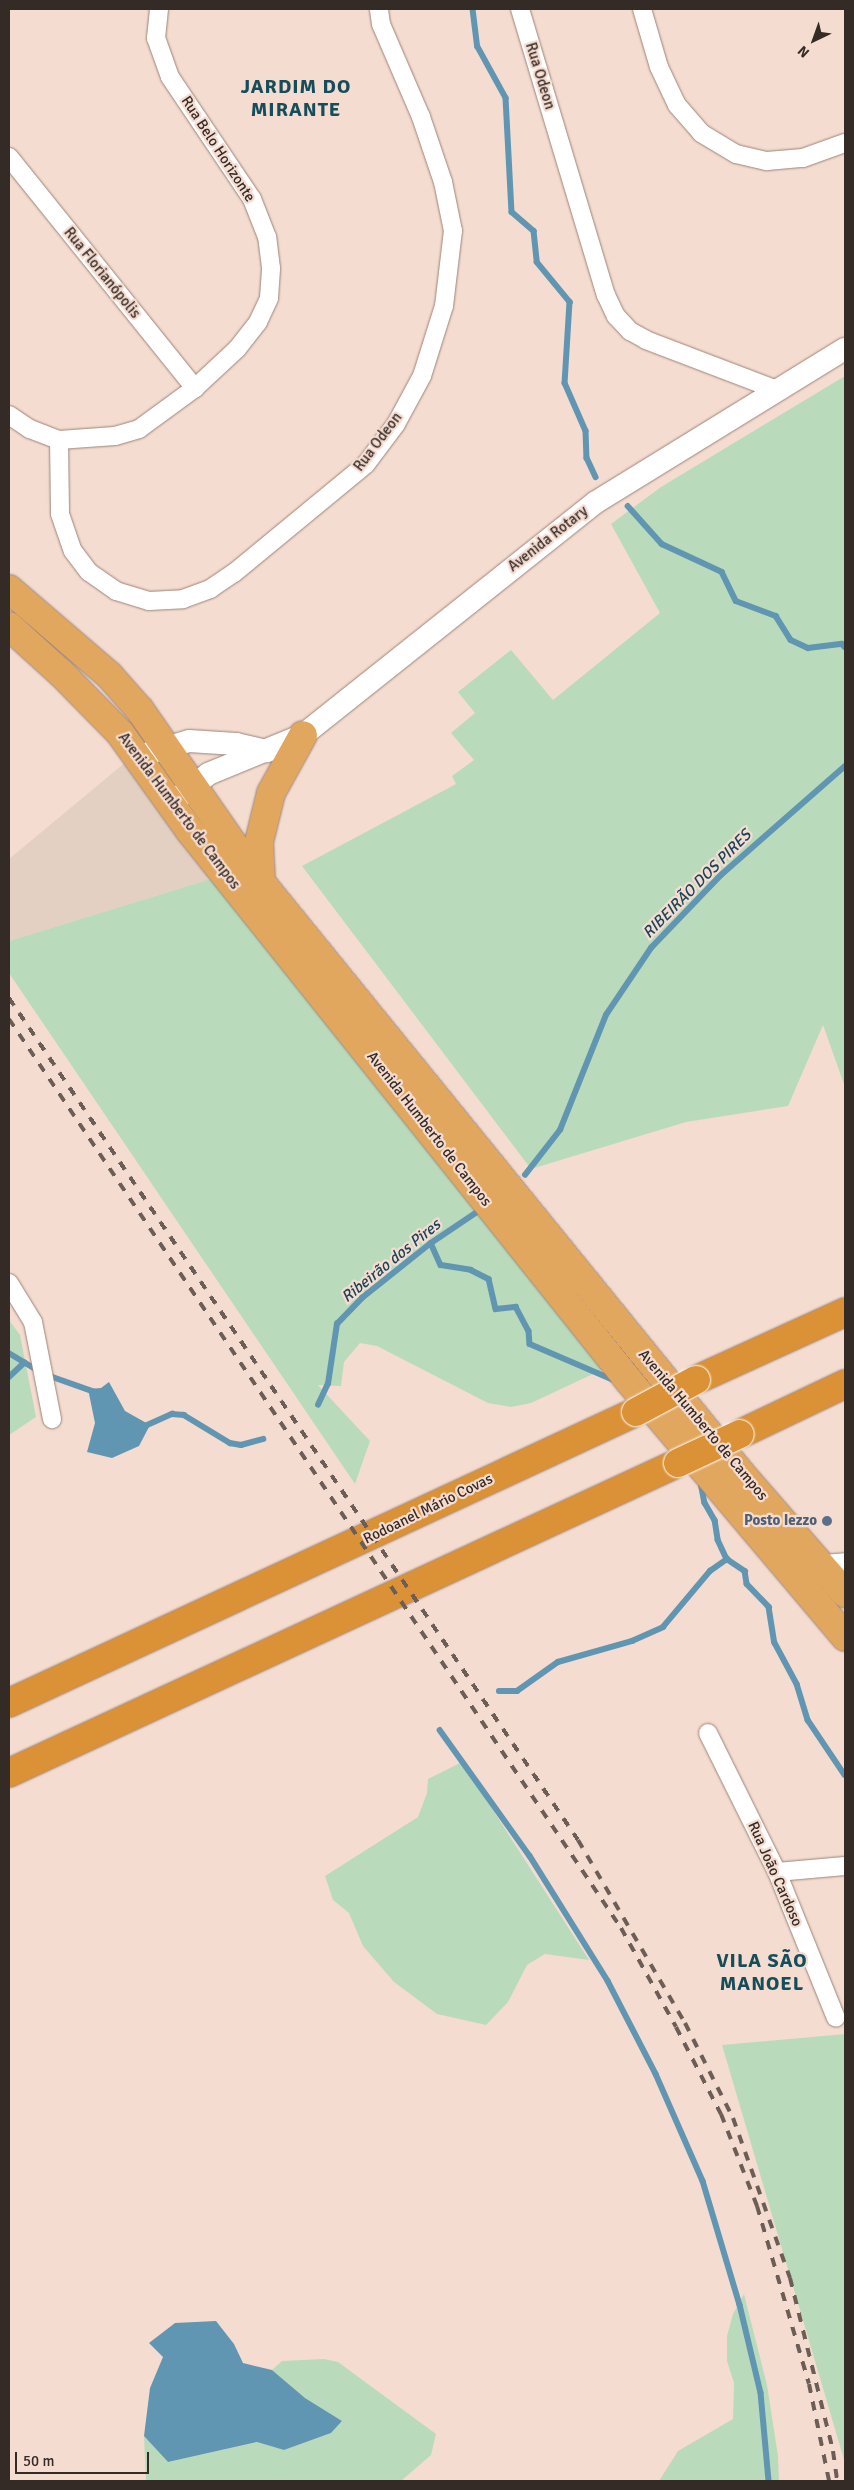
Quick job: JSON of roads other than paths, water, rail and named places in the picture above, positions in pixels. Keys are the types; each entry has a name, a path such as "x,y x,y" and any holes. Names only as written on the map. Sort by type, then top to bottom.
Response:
{"highway":[{"name":"Avenida Humberto de Campos","path":"9,589 109,674 167,746 191,787 261,881 744,1476 833,1563 845,1593"},
{"name":"Avenida Humberto de Campos","path":"9,626 69,680 139,756 170,803 629,1381 845,1637"},
{"path":"261,881 258,842 271,793 303,735"},
{"name":"Rodoanel Mário Covas","path":"9,1703 636,1412 696,1380 845,1312"},
{"path":"9,1773 845,1384"}],"street":[{"name":"Rua Belo Horizonte","path":"9,415 30,429 59,440 115,436 139,429 195,388 237,349 258,322 268,298 271,268 267,237 252,199 170,77 156,38 160,9"},
{"name":"Rua Odeon","path":"59,440 60,514 74,551 89,572 116,591 149,601 183,599 210,589 234,574 366,464 396,424 422,376 444,306 453,231 444,182 421,117 381,24 379,9"},
{"name":"Rua Odeon","path":"520,9 606,296 616,316 630,331 646,340 777,390"},
{"path":"642,9 659,67 677,105 701,134 736,154 767,161 802,158 845,143"},
{"name":"Rua Florianópolis","path":"9,157 195,388"},
{"name":"Avenida Rotary","path":"170,803 208,774 303,735 596,502 845,349"},
{"path":"139,756 167,746 189,741 236,744 267,751"},
{"path":"9,1283 33,1322 42,1360 52,1419"},
{"path":"788,1568 833,1563"},
{"name":"Rua João Cardoso","path":"708,1732 777,1872 836,2018"},
{"path":"777,1872 845,1866"}],"water":[{"path":"109,1382 125,1411 150,1425 139,1446 112,1458 87,1452 95,1423 88,1389 101,1388"},
{"path":"216,2321 234,2344 243,2363 272,2370 305,2398 342,2421 331,2433 284,2450 257,2442 168,2462 144,2436 150,2388 163,2357 149,2343 175,2323"}],"waterway":[{"path":"473,9 478,47 506,98 512,212 534,231 537,262 570,302 565,383 586,431 587,458 596,477"},
{"path":"628,506 662,544 722,572 736,601 776,616 791,640 808,648 842,644 845,647"},
{"name":"RIBEIRÃO DOS PIRES","path":"525,1175 560,1130 606,1015 651,948 721,875 845,766"},
{"name":"Ribeirão dos Pires","path":"318,1405 328,1384 337,1324 362,1298 431,1243 483,1208"},
{"path":"431,1243 441,1265 471,1270 489,1279 496,1309 516,1307 529,1331 530,1344 616,1381"},
{"name":"Ribeirão dos Pires","path":"9,1353 39,1371"},
{"name":"Ribeirão dos Pires","path":"9,1377 24,1363"},
{"name":"Ribeirão dos Pires","path":"47,1375 95,1392"},
{"name":"Ribeirão dos Pires","path":"145,1426 172,1414 184,1415 230,1443 241,1445 263,1439"},
{"path":"701,1483 705,1503 715,1520 718,1540 727,1559 745,1571 747,1584 769,1607 775,1643 797,1684 808,1720 845,1775"},
{"path":"499,1691 517,1691 558,1662 632,1641 663,1627 710,1571 727,1559"},
{"path":"440,1730 530,1856 608,1981 656,2074 703,2181 740,2305 761,2393 769,2481"}],"railway":[{"path":"9,998 578,1840 685,2023 733,2118 790,2278 833,2451 837,2481"},
{"path":"9,1019 621,1928 676,2027 721,2114 757,2206 809,2384 829,2481"}],"place":[{"name":"Posto Iezzo","path":"827,1521"}],"district":[{"name":"JARDIM DO MIRANTE","path":"296,98"},
{"name":"VILA SÃO MANOEL","path":"762,1972"}]}
